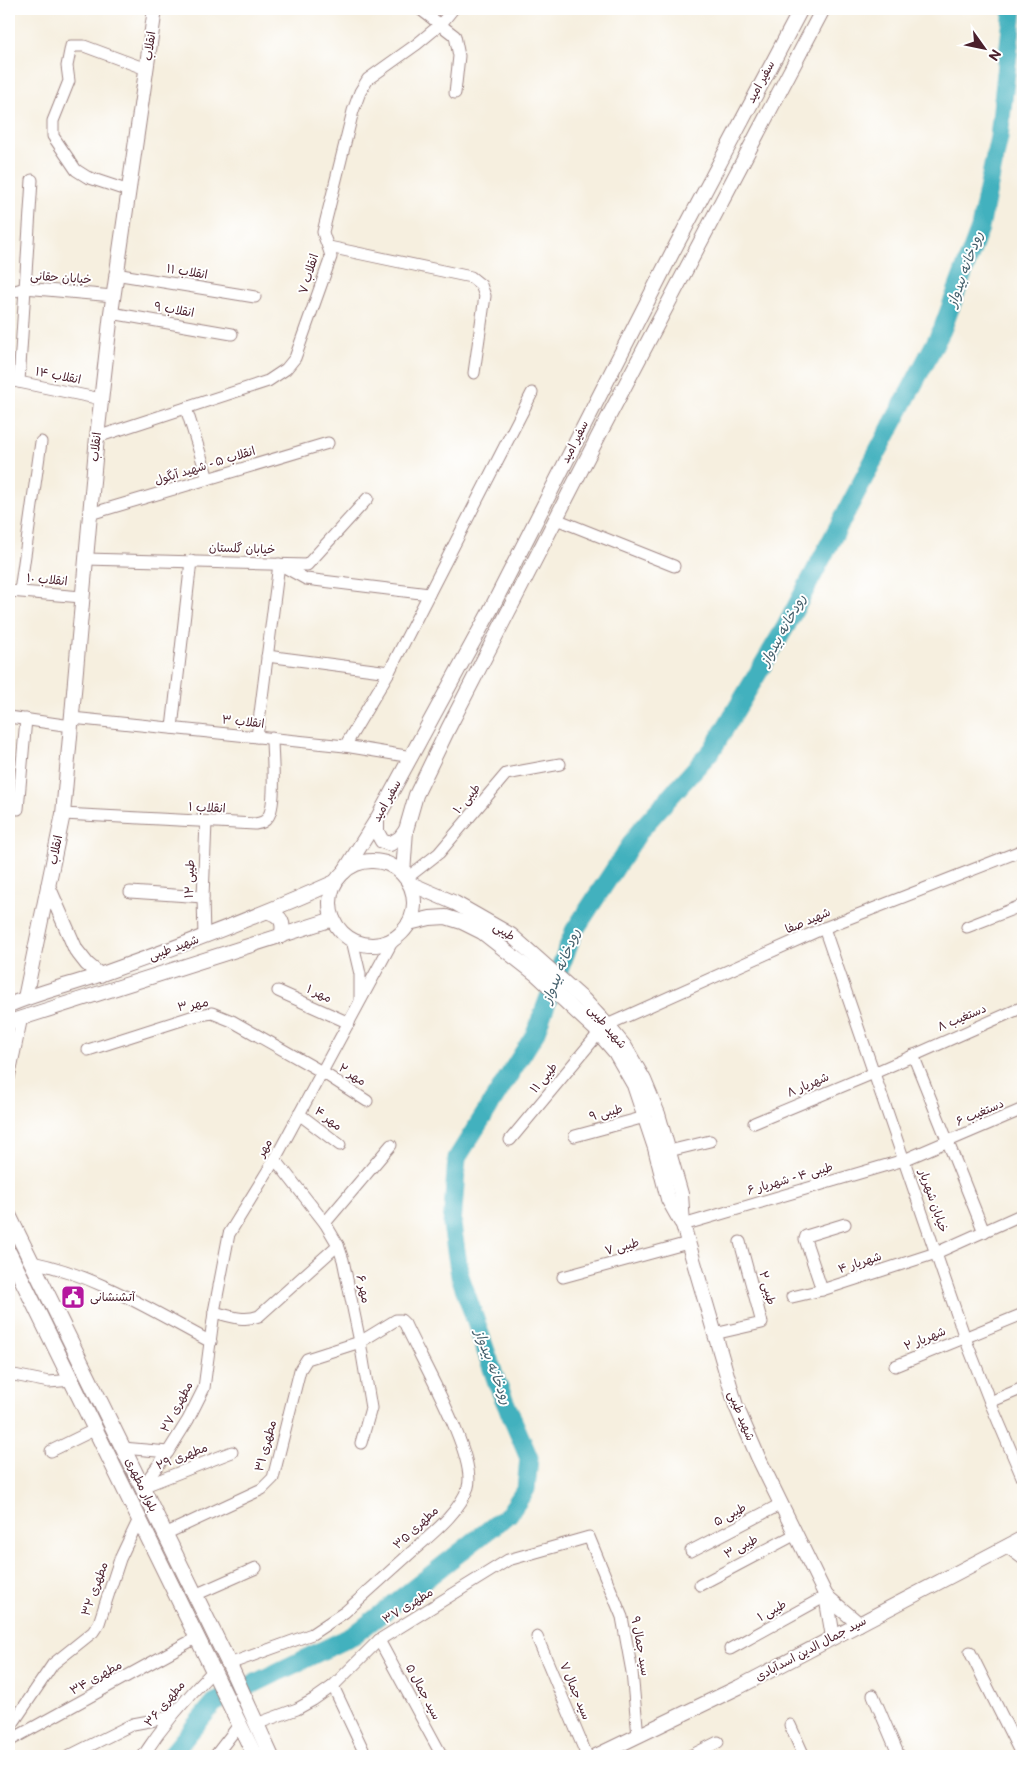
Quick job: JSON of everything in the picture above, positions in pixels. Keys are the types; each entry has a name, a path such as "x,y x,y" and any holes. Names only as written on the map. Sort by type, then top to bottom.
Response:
{"main road":[{"name":"بلوار مطهری","path":"9,1216 272,1756"},
{"name":"بلوار مطهری","path":"9,1253 255,1756"},
{"path":"49,1333 64,1326"},
{"path":"224,1695 239,1688"}],"street":[{"name":"انقلاب","path":"25,998 63,814 97,437 115,274 130,190 155,9"},
{"path":"420,9 455,36 459,56 455,92"},
{"name":"انقلاب ۷","path":"97,437 268,381 286,369 295,358 301,344 331,256 330,247 324,240 323,232 360,92 368,79 441,24 453,9"},
{"name":"سفیر امید","path":"340,877 377,819 412,757 490,611 667,263 801,9"},
{"name":"سفیر امید","path":"407,879 406,830 416,795 436,753 556,519 823,9"},
{"path":"130,190 87,177 76,170 53,136 54,121 69,81 67,66 71,46 84,46 146,69"},
{"path":"14,381 25,288 32,180"},
{"path":"330,247 471,277 481,285 485,296 474,373"},
{"name":"انقلاب ۱۱","path":"115,274 255,297"},
{"name":"خیابان حقانی","path":"9,293 25,288 113,296"},
{"name":"انقلاب ۹","path":"111,313 232,334"},
{"name":"انقلاب ۱۴","path":"14,381 101,399"},
{"path":"345,746 389,672 532,393"},
{"path":"186,408 208,479"},
{"path":"14,591 41,442"},
{"name":"انقلاب ۵ - شهید آبگول","path":"90,514 328,443"},
{"name":"خیابان گلستان","path":"86,559 307,565 368,498"},
{"path":"556,519 674,566"},
{"path":"172,728 192,562"},
{"path":"258,737 279,564 306,579 429,594"},
{"name":"انقلاب ۱۰","path":"14,591 82,597"},
{"path":"267,656 389,672"},
{"name":"انقلاب ۳","path":"9,716 26,719 172,728 272,738 345,746 412,757"},
{"path":"18,809 26,719"},
{"name":"انقلاب ۱","path":"63,814 255,824 262,822 271,811 272,738"},
{"name":"طیبی ۱۰","path":"407,879 439,852 506,774 560,764"},
{"path":"377,819 377,832 382,840 390,844 400,838 406,830"},
{"name":"طیبی ۱۲","path":"204,937 203,897 206,822"},
{"name":"شهید صفا","path":"603,1029 824,928 1023,850"},
{"path":"380,861 393,866 407,879 414,897 414,910 405,928 390,941 378,944 364,944 352,940 341,931 333,919 330,907 331,894 340,877 354,864 380,861"},
{"name":"شهید طیبی","path":"9,1005 25,998 100,975 269,912 340,877"},
{"name":"طیبی","path":"407,879 480,916 511,936 542,971 579,1005"},
{"path":"48,886 76,950 87,964 100,975"},
{"path":"130,892 203,897"},
{"path":"967,927 1023,905"},
{"path":"269,912 276,914 282,920 281,936"},
{"name":"طیبی","path":"405,928 430,918 446,917 462,922 482,932 542,971"},
{"name":"شهید طیبی","path":"15,1020 333,919"},
{"name":"مهر","path":"214,1312 229,1234 275,1159 391,944 405,928"},
{"name":"خیابان شهریار","path":"824,928 966,1338 990,1402 1023,1479"},
{"name":"مهر","path":"352,940 360,974 360,1003"},
{"name":"مهر ۱","path":"278,991 349,1023"},
{"name":"شهید طیبی","path":"579,1005 603,1029 625,1047 644,1080 658,1114 681,1194 683,1225 736,1406 826,1596 833,1637"},
{"name":"دستغیب ۸","path":"874,1073 1023,1007"},
{"name":"مهر ۳","path":"88,1050 194,1016 212,1013 232,1021 322,1072"},
{"path":"9,1078 15,1020"},
{"name":"شهید طیبی","path":"603,1029 634,1085 655,1148 668,1200 683,1225"},
{"name":"طیبی ۱۱","path":"510,1140 603,1029"},
{"path":"913,1055 984,1232"},
{"name":"مهر ۲","path":"322,1072 367,1101"},
{"name":"شهریار ۸","path":"754,1123 874,1073"},
{"name":"دستغیب ۶","path":"904,1160 1023,1110"},
{"name":"مهر ۴","path":"299,1114 340,1145"},
{"name":"طیبی ۹","path":"575,1136 645,1117"},
{"path":"669,1151 710,1140"},
{"path":"325,1223 391,1145"},
{"name":"مهر ۶","path":"275,1159 325,1223 338,1245 343,1260 371,1408 361,1442"},
{"name":"طیبی ۴ - شهریار ۶","path":"683,1225 904,1160"},
{"name":"شهریار ۴","path":"792,1297 822,1290 936,1253 1023,1214"},
{"path":"822,1290 805,1239 806,1236 845,1224"},
{"name":"طیبی ۲","path":"714,1334 762,1323 740,1242"},
{"name":"طیبی ۷","path":"563,1277 688,1243"},
{"path":"214,1312 242,1319 252,1319 259,1316 338,1245"},
{"path":"32,1262 54,1266 108,1288 212,1342"},
{"name":"مطهری ۲۷","path":"142,1487 168,1452 188,1420 204,1388 212,1342 214,1312"},
{"name":"شهریار ۲","path":"895,1366 1023,1314"},
{"name":"مطهری ۳۵","path":"230,1667 312,1634 345,1612 447,1519 460,1502 468,1487 469,1474 466,1456 406,1324 401,1320 391,1322 360,1342"},
{"name":"مطهری ۳۱","path":"165,1534 262,1489 269,1483 273,1478 302,1364 314,1356 360,1342"},
{"path":"9,1374 49,1382 72,1380"},
{"path":"990,1402 1023,1388"},
{"path":"51,1451 96,1429"},
{"name":"مطهری ۲۷","path":"123,1448 168,1452"},
{"name":"مطهری ۲۹","path":"142,1487 232,1452"},
{"name":"طیبی ۵","path":"691,1551 781,1504"},
{"name":"مطهری ۳۲","path":"9,1729 53,1664 92,1632 99,1623 120,1559 139,1519"},
{"name":"طیبی ۳","path":"700,1585 796,1534"},
{"name":"مطهری ۳۷","path":"256,1724 297,1709 333,1686 380,1640 508,1560 590,1537"},
{"name":"سید جمال ۹","path":"590,1537 622,1616 632,1672 638,1736"},
{"name":"سید جمال الدین اسدآبادی","path":"596,1756 739,1688 1023,1538"},
{"path":"1007,1547 1023,1559"},
{"path":"195,1595 256,1568"},
{"name":"شهید طیبی","path":"826,1596 858,1624"},
{"name":"طیبی ۱","path":"730,1649 826,1596"},
{"name":"سید جمال ۷","path":"537,1636 587,1756"},
{"name":"مطهری ۳۴","path":"9,1741 196,1638"},
{"name":"سید جمال ۵","path":"380,1640 442,1756"},
{"path":"970,1652 1022,1756"},
{"name":"مطهری ۳۶","path":"142,1756 186,1698 214,1674"},
{"path":"333,1686 366,1756"},
{"path":"872,1695 900,1756"},
{"path":"69,1756 133,1724 171,1717"},
{"path":"215,1756 236,1718"},
{"path":"790,1726 804,1756"},
{"path":"690,1756 718,1742"}],"waterway":[{"name":"رودخانه بیدواز","path":"170,1756 214,1703 354,1635 509,1514 526,1489 529,1458 497,1383 460,1276 452,1225 457,1158 535,1034 574,931 641,829 712,750 786,626 942,330 980,228 999,137 1013,9"}],"place":[{"name":"آتشنشانی","path":"73,1297"}]}
